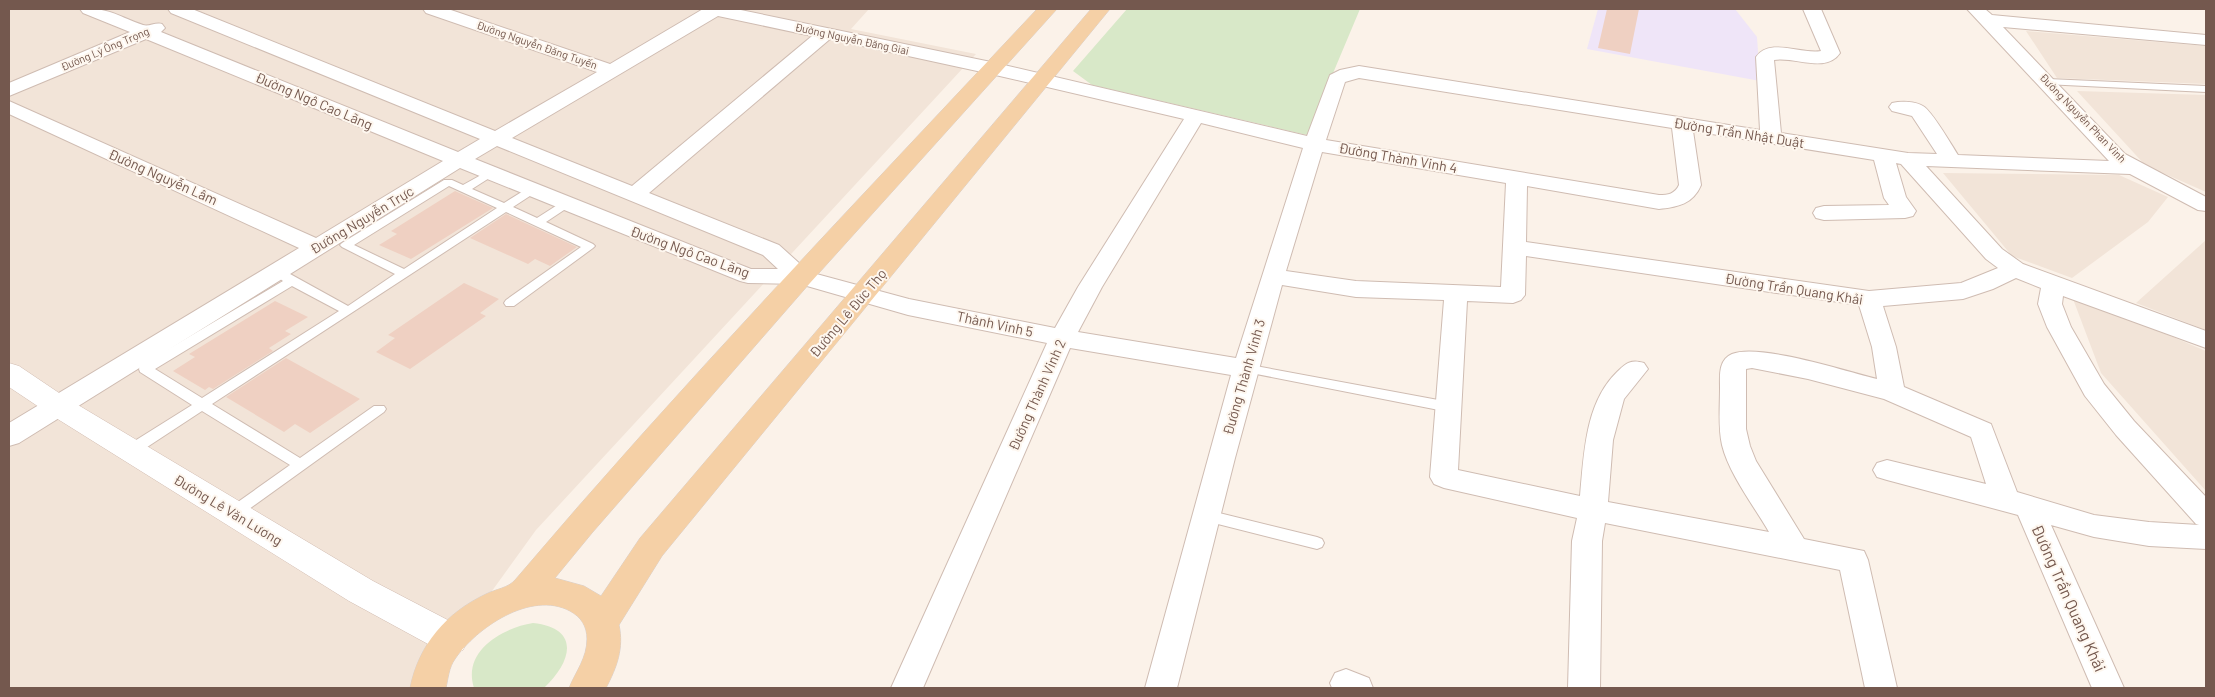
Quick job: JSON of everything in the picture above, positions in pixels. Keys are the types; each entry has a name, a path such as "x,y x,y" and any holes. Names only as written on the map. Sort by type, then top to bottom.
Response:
{"main road":[{"path":"522,595 581,524 801,278 991,68 1047,9"},
{"name":"Đường Lê Đức Thọ","path":"602,623 651,547 863,296 1101,9"},
{"name":"Đường Lê Văn Lương","path":"9,374 130,451 361,591 451,639"},
{"path":"428,688 432,668 442,649 477,615 499,603 522,595 548,592 572,596 590,606 602,623 606,639 604,657 596,676 587,688"}],"street":[{"name":"Đường Ngô Cao Lãng","path":"89,9 148,31 490,173 748,276 801,278"},
{"name":"Đường Nguyễn Đăng Tuyến","path":"432,9 613,71"},
{"name":"Đường Nguyễn Trực","path":"9,436 58,406 285,277 317,247 371,222 459,160 613,71 715,9"},
{"name":"Đường Nguyễn Đăng Giai","path":"715,9 1042,80"},
{"path":"1771,138 1765,57 1773,53 1822,57 1831,53 1812,9"},
{"name":"Đường Lý Ông Trọng","path":"9,90 148,31 190,10"},
{"path":"190,10 496,139 772,250 801,278"},
{"path":"1981,14 2206,40"},
{"name":"Đường Nguyễn Phan Vinh","path":"1981,14 2048,82 2118,158 2206,205"},
{"path":"634,195 825,34"},
{"name":"Đường Trần Nhật Duật","path":"1346,74 1359,72 1682,125 1908,159 2134,168"},
{"name":"Đường Thành Vinh 3","path":"1161,688 1246,368 1273,276 1314,144 1337,79 1346,74"},
{"name":"Đường Thành Vinh 4","path":"1042,80 1314,144 1659,202 1673,201 1688,193 1690,185 1682,125"},
{"name":"Đường Nguyễn Lâm","path":"9,107 317,247"},
{"path":"1900,107 1912,108 1919,112 1952,161"},
{"name":"Đường Thành Vinh 2","path":"907,688 1062,338 1090,287 1195,117"},
{"path":"1824,213 1905,211 1895,198 1884,155"},
{"path":"1908,159 1994,254 2015,269 2053,285 2206,340"},
{"path":"1273,276 1356,289 1514,295 1517,178"},
{"name":"Đường Trần Quang Khải","path":"1515,247 1869,299 1884,348 1892,392 1982,431 2108,688"},
{"path":"1869,299 1963,291 1986,284 2015,269"},
{"name":"Thành Vinh 5","path":"801,278 863,296 1062,338 1246,368"},
{"path":"2053,285 2050,304 2059,327 2094,390 2125,428 2206,516"},
{"path":"1456,292 1444,477 1593,510 1853,560 1881,688"},
{"path":"1794,548 1743,463 1736,446 1733,429 1733,369 1735,364 1739,361 1752,359 1808,370 1892,392"},
{"path":"1584,688 1587,541 1593,510 1599,440 1607,407 1618,386 1635,370"},
{"name":"Đường Trần Quang Khải","path":"1887,470 2094,526 2149,534 2206,538"}],"lane":[{"path":"2048,82 2206,88"},
{"path":"464,190 490,173"},
{"path":"404,274 346,245 371,222 448,182 589,246 510,303"},
{"path":"130,451 532,190"},
{"path":"538,223 566,204"},
{"path":"300,465 205,404 145,369 285,277 348,311"},
{"path":"1246,368 1449,407"},
{"path":"233,513 379,409"},
{"path":"1206,516 1317,543"}],"shaded area":[{"path":"9,9 869,9 851,29 976,54 536,530 422,688 9,688"},
{"path":"1598,9 1735,9 1757,37 1760,81 1587,49"},
{"path":"2026,31 2206,46 2206,84 2057,78"},
{"path":"2077,91 2206,95 2206,192 2145,165"},
{"path":"1943,173 2119,175 2168,197 2148,222 2072,278 2012,256"},
{"path":"2206,240 2206,330 2136,303"},
{"path":"2073,299 2147,326 2206,351 2206,491 2101,373"}],"green space":[{"path":"1127,9 1360,9 1307,135 1092,85 1073,71"},
{"path":"533,623 548,626 559,632 565,639 567,648 565,657 561,668 554,678 544,688 474,688 472,675 474,663 479,652 487,644 509,630"}],"building":[{"path":"1607,9 1639,9 1630,54 1598,48"},
{"path":"455,191 493,208 411,259 379,245 397,234 391,231"},
{"path":"506,214 577,247 550,266 535,259 528,264 470,238"},
{"path":"464,283 499,299 480,313 486,316 410,369 376,352 395,338 388,335"},
{"path":"275,301 308,317 285,331 291,334 269,348 273,351 213,389 209,387 205,390 173,371 195,357 189,354"},
{"path":"286,358 360,399 310,433 295,424 284,432 226,397"}]}
